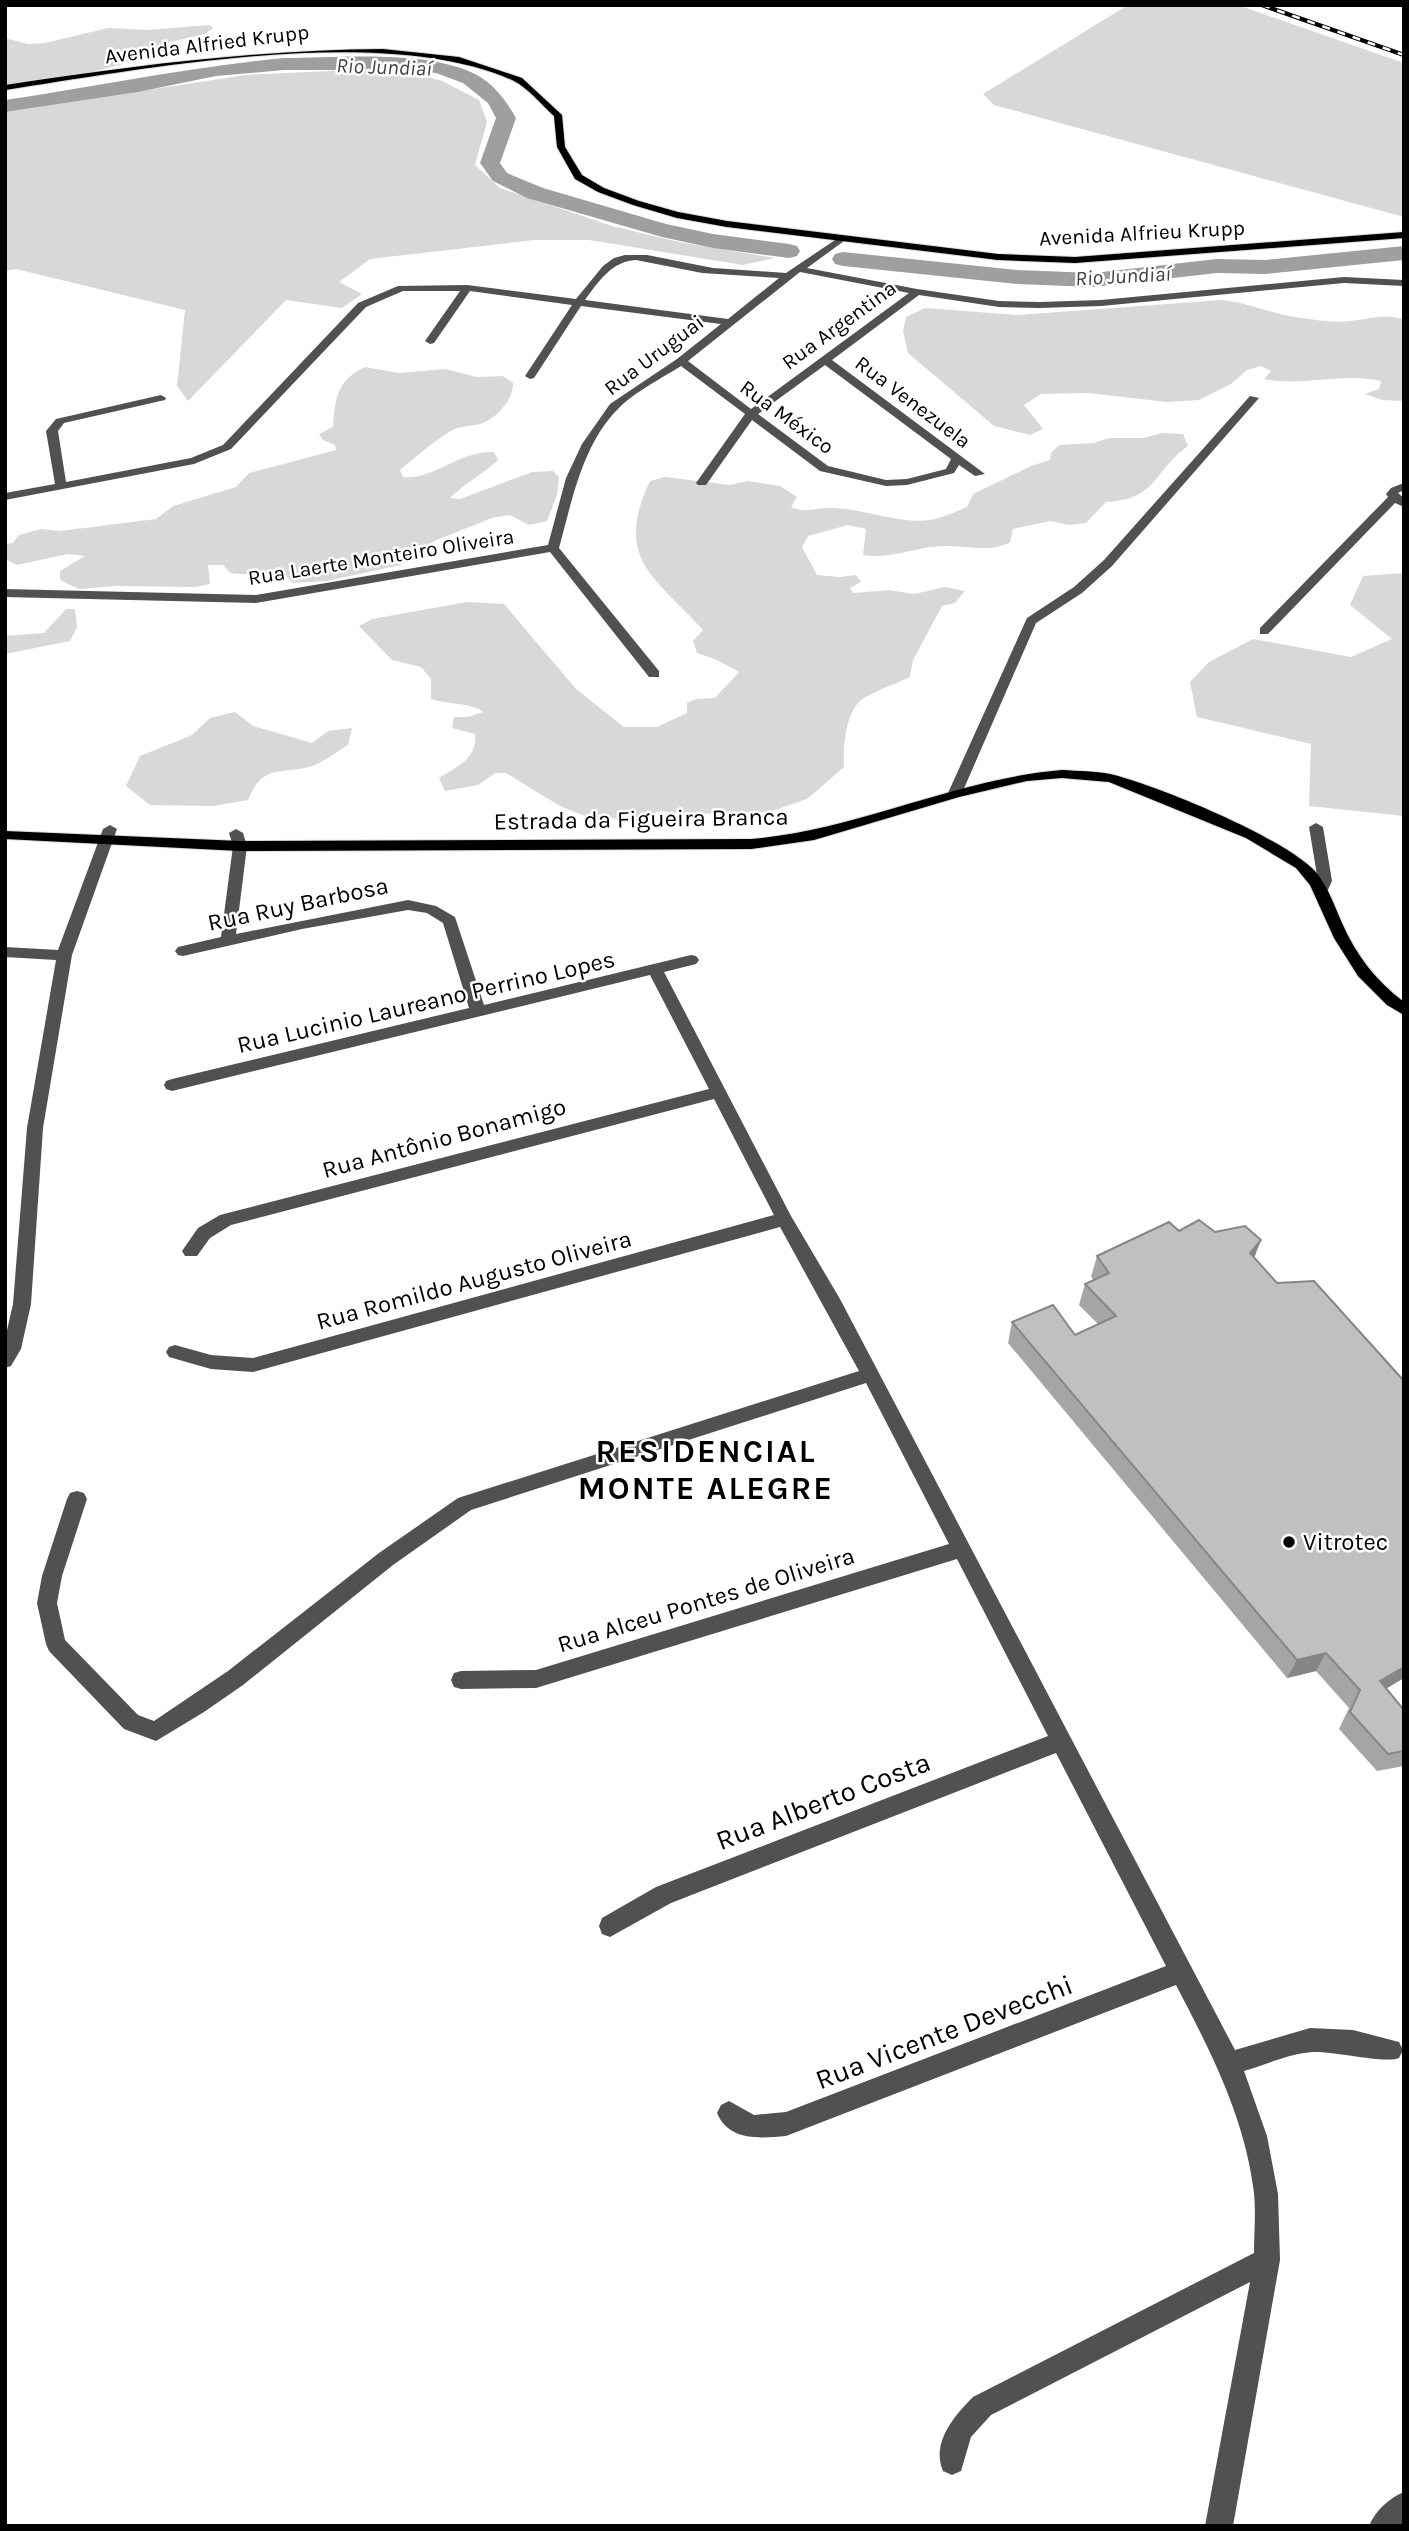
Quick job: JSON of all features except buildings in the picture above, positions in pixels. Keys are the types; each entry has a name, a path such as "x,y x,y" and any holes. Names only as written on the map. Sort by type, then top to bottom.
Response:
{"main road":[{"name":"Avenida Alfried Krupp","path":"5,88 258,52 322,48 405,49 464,57 508,74 533,89 555,109 561,147 567,158 578,177 601,190 677,215 841,239"},
{"name":"Avenida Alfrieu Krupp","path":"841,239 998,257 1075,260 1404,235"},
{"name":"Estrada da Figueira Branca","path":"5,835 109,835 424,846 751,844 814,836 955,793 1055,774 1100,776 1134,786 1272,846 1303,866 1321,891 1355,964 1366,979 1404,1010"},
{"path":"5,824 109,835"}],"street":[{"name":"Rua Uruguai","path":"553,548 572,478 588,444 614,406 681,361 788,276 841,239"},
{"path":"530,376 578,303 615,261 640,257 702,270 788,276"},
{"path":"799,270 999,304 1039,305 1128,300 1344,280 1404,283"},
{"path":"5,497 194,461 227,447 362,305 402,288 467,288 729,322"},
{"path":"430,341 467,288"},
{"name":"Rua Argentina","path":"702,483 750,415 917,292"},
{"name":"Rua Venezuela","path":"825,360 979,474"},
{"name":"Rua México","path":"681,361 824,468 871,481 907,482 950,471 957,459"},
{"path":"61,486 52,430 60,421 161,398"},
{"path":"955,793 1024,631 1031,621 1078,590 1108,564 1254,398"},
{"path":"1264,631 1400,491"},
{"path":"553,548 654,674"},
{"name":"Rua Laerte Monteiro Oliveira","path":"5,593 256,599 553,548"},
{"path":"1316,827 1325,881 1321,891"},
{"path":"5,1361 12,1349 22,1304 35,1128 64,955 109,835"},
{"path":"228,940 238,840"},
{"name":"Rua Ruy Barbosa","path":"183,951 408,905 430,909 450,920 478,1011"},
{"path":"5,952 64,955"},
{"name":"Rua Lucinio Laureano Perrino Lopes","path":"172,1085 656,971 691,960"},
{"path":"656,971 784,1219 834,1304 1229,2063 1255,2136 1266,2194 1268,2260 1219,2526"},
{"name":"Rua Antônio Bonamigo","path":"191,1251 204,1233 226,1220 720,1091"},
{"name":"Rua Romildo Augusto Oliveira","path":"175,1352 211,1362 253,1365 784,1219"},
{"path":"77,1499 52,1576 47,1603 56,1644 131,1722 156,1731 203,1704 424,1530 465,1504 869,1375"},
{"name":"Rua Alceu Pontes de Oliveira","path":"461,1680 536,1679 962,1549"},
{"name":"Rua Alberto Costa","path":"610,1926 664,1895 1061,1741"},
{"name":"Rua Vicente Devecchi","path":"729,2113 751,2127 786,2124 1181,1972"},
{"path":"1229,2063 1310,2040 1353,2042 1391,2050"},
{"path":"951,2462 959,2430 982,2406 1268,2260"},
{"path":"1381,2526 1404,2505"}],"shaded area":[{"path":"1128,5 1238,5 1404,63 1404,217 994,105 983,94"},
{"path":"210,25 213,28 205,34 170,42 123,64 72,77 5,84 5,38 28,44 45,43 108,28 147,30"},
{"path":"350,70 414,73 442,81 479,100 487,122 475,165 500,188 612,226 679,242 775,258 743,265 589,240 535,240 370,259 339,282 362,294 342,308 286,300 188,401 177,386 185,310 16,269 5,271 5,112 245,75"},
{"path":"1221,300 1319,320 1344,322 1382,317 1404,319 1404,401 1382,400 1365,394 1379,389 1381,381 1352,378 1278,381 1264,379 1271,371 1261,366 1247,370 1231,384 1199,400 1166,402 1089,393 1041,394 1024,405 1043,429 1030,435 994,426 908,353 903,331 906,317 925,308 1018,315"},
{"path":"365,367 399,373 445,369 477,377 503,376 513,383 511,396 492,418 449,432 400,470 403,477 414,477 469,456 494,452 498,460 450,498 460,499 532,472 553,471 559,477 557,495 547,521 529,525 510,515 492,518 434,541 423,552 400,565 327,581 292,583 283,572 237,574 230,573 223,565 208,565 210,584 196,587 116,586 79,589 60,580 60,571 85,556 68,554 17,565 5,559 5,544 13,543 19,535 41,529 60,531 156,519 173,506 236,487 249,473 336,450 335,445 323,440 319,434 333,427 337,399 343,384"},
{"path":"1162,433 1183,434 1188,446 1145,490 1123,500 1106,502 1086,523 1069,525 1050,521 1013,529 1010,542 995,547 935,547 883,556 863,555 866,529 848,525 808,536 802,547 817,575 856,575 861,582 850,588 853,593 889,590 914,594 945,587 965,591 955,603 942,606 913,660 910,677 869,695 854,708 846,733 844,767 807,799 769,812 688,814 661,811 636,818 592,819 560,806 506,773 495,773 478,785 445,791 439,778 470,756 475,742 475,734 452,728 454,717 468,717 483,712 473,707 431,699 431,679 421,667 392,660 359,626 372,619 467,602 504,604 576,689 624,727 657,727 687,713 687,703 696,699 715,698 739,672 697,653 693,641 703,630 655,580 645,565 638,548 636,530 640,508 650,481 665,477 730,485 747,481 780,486 797,497 791,507 796,509 845,509 906,520 930,520 967,507 973,494 1031,466 1050,460 1051,453 1059,445 1094,443 1109,438 1143,438"},
{"path":"1404,573 1404,816 1309,806 1311,744 1197,717 1190,682 1209,662 1253,639 1351,657 1392,639 1350,605 1363,576"},
{"path":"66,609 75,609 77,627 70,641 5,654 5,636 44,633"},
{"path":"235,712 253,726 312,743 328,731 352,728 348,745 315,765 268,775 260,780 248,800 213,806 150,805 126,786 140,756 192,735 210,718"}],"waterway":[{"name":"Rio Jundiaí","path":"5,106 138,86 216,70 284,64 409,64 439,68 470,79 496,100 506,118 490,163 500,177 535,193 662,230 713,241 789,251"},
{"name":"Rio Jundiaí","path":"843,259 1017,277 1093,280 1217,266 1265,267 1404,253"}],"railway":[{"path":"1262,5 1404,55"}],"place":[{"name":"Vitrotec","path":"1289,1542"}],"district":[{"name":"RESIDENCIAL MONTE ALEGRE","path":"706,1470"}]}
